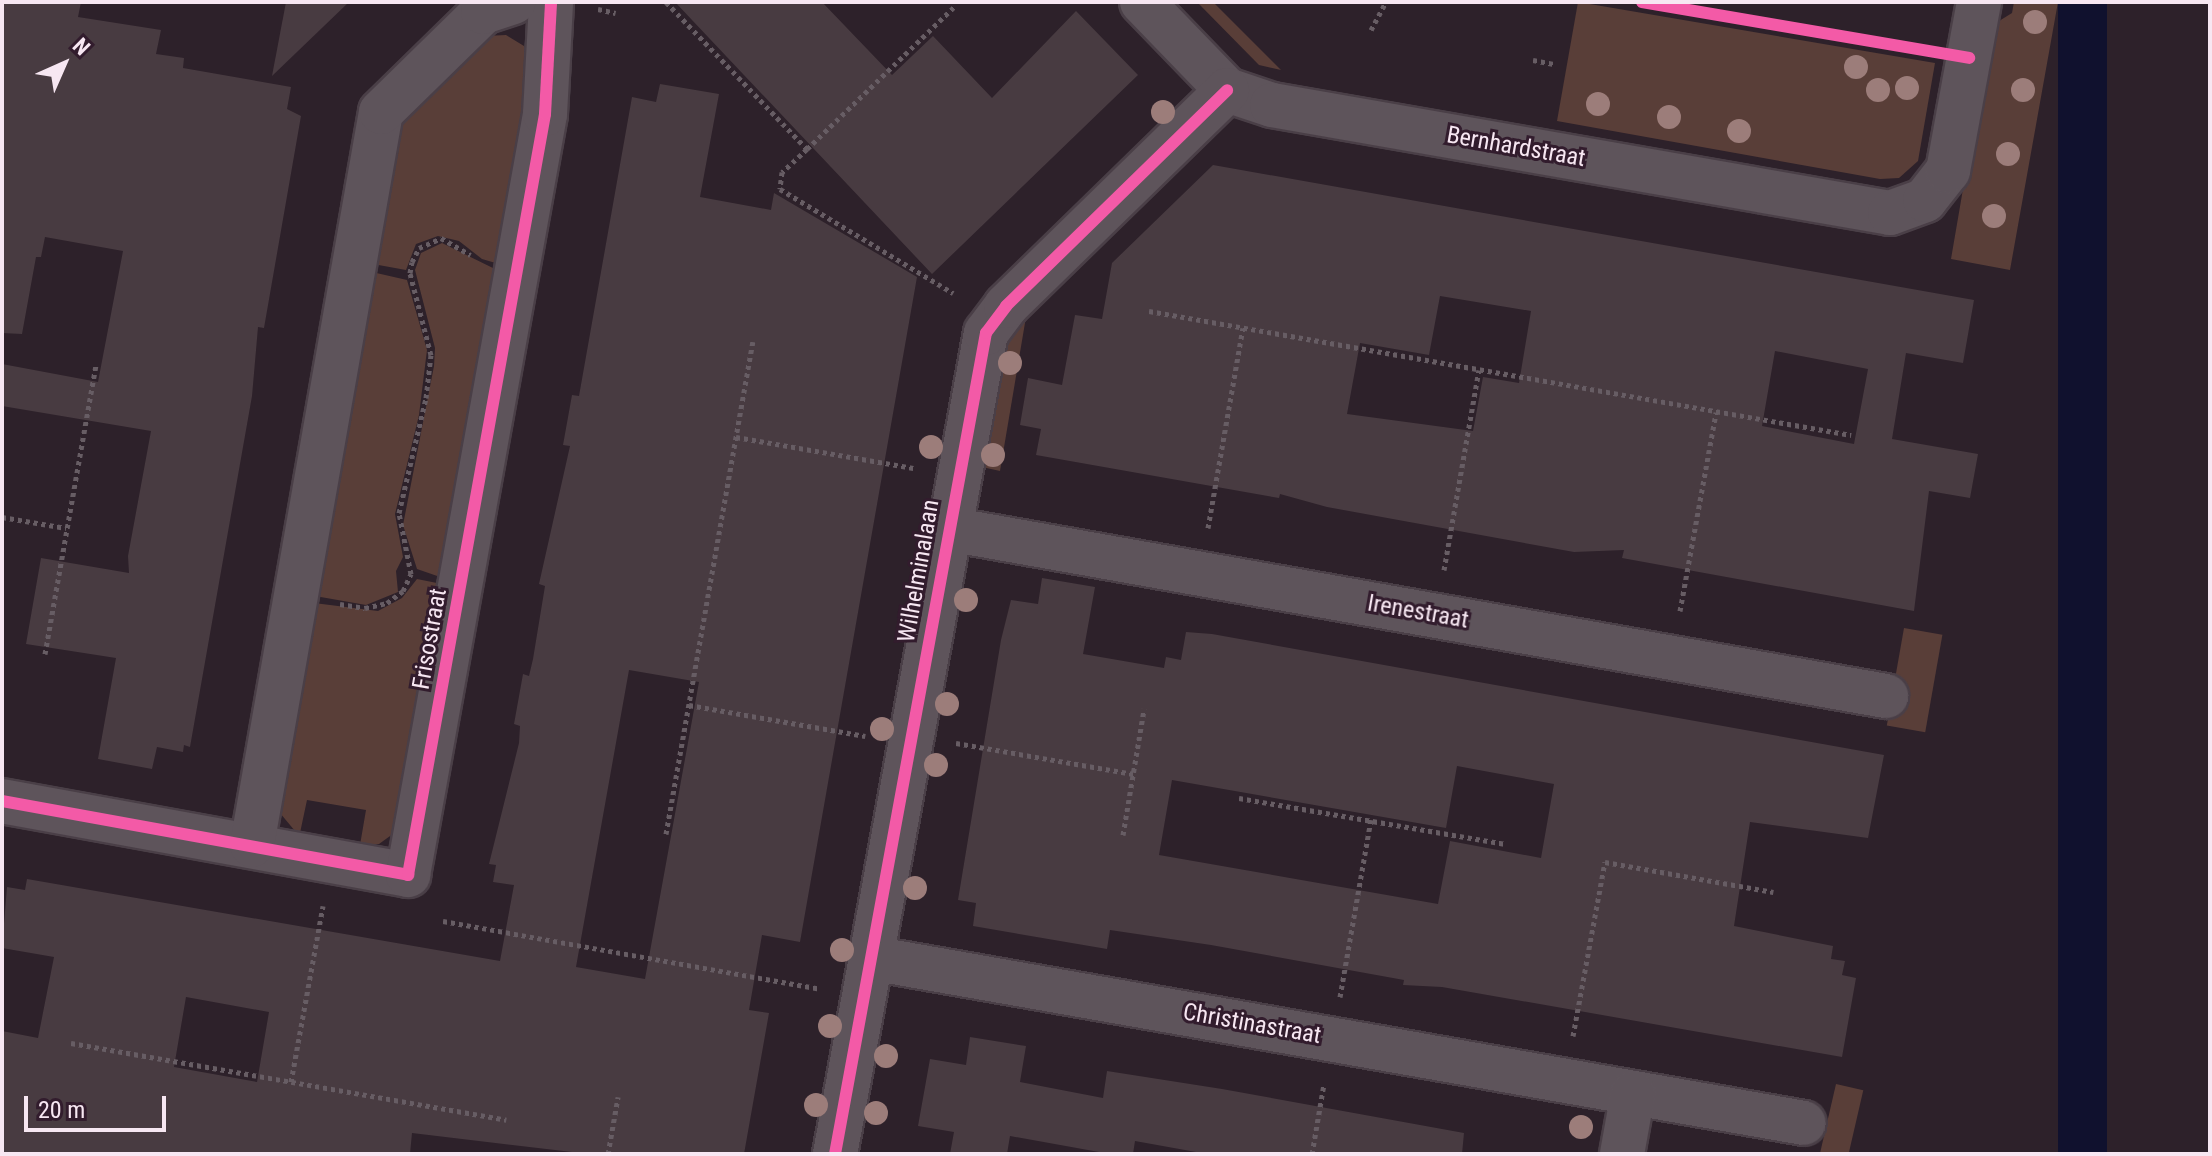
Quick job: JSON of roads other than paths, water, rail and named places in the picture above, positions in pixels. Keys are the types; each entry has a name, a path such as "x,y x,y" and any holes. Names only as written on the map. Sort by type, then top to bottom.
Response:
{"street":[{"path":"252,845 381,112 483,12 513,2"},
{"name":"Frisostraat","path":"2,801 408,875 545,114 551,2"},
{"name":"Bernhardstraat","path":"1142,2 1227,90 1272,105 1890,213 1925,200 1948,171 1979,2"},
{"name":"Wilhelminalaan","path":"835,1154 981,351 995,319 1227,90"},
{"name":"Irenestraat","path":"949,529 1886,696"},
{"name":"Christinastraat","path":"871,958 1804,1123"},
{"path":"1622,1154 1633,1093"}]}
